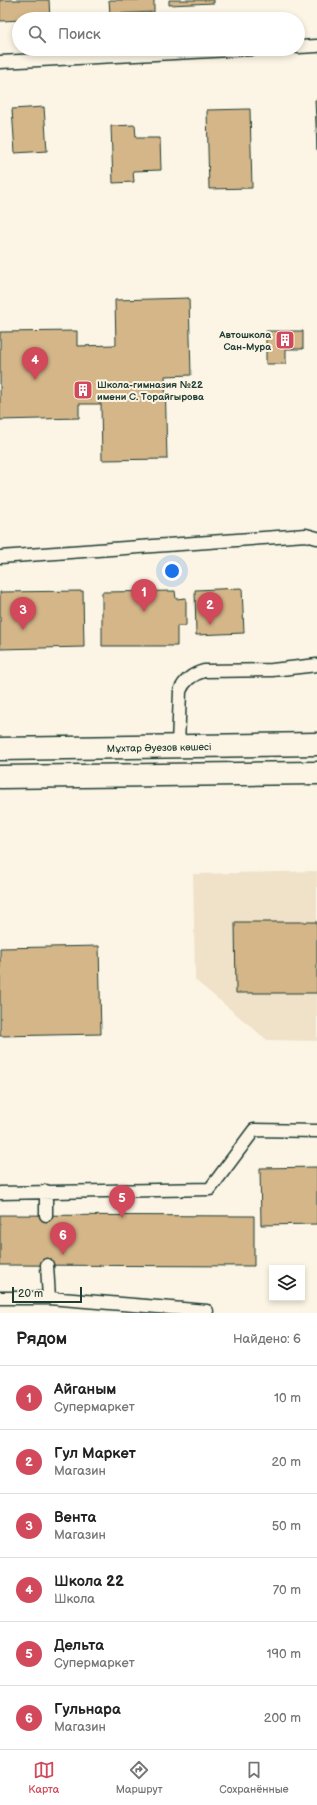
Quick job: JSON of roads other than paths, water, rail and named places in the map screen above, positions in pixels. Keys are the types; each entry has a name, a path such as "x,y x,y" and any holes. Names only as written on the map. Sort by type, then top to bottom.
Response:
{"main road":[{"name":"Мұхтар Әуезов көшесі","path":"0,749 317,744"},
{"path":"0,777 317,773"}],"lane":[{"path":"305,47 317,46"},
{"path":"0,62 116,56"},
{"path":"0,557 306,535 317,538"},
{"path":"178,746 180,691 183,684 195,674 204,671 272,670 317,665"},
{"path":"0,1193 210,1189 254,1130 317,1131"},
{"path":"46,1191 46,1215"},
{"path":"47,1265 49,1298"},
{"path":"0,1298 49,1298 207,1311"}],"place":[{"name":"Автошкола Сан-Мура","path":"285,340"},
{"name":"Школа 22","path":"35,380"},
{"name":"Школа-гимназия №22 имени С. Торайгырова","path":"83,390"},
{"name":"Айганым","path":"144,612"},
{"name":"Гул Маркет","path":"210,625"},
{"name":"Вента","path":"23,630"},
{"name":"Дельта","path":"122,1218"},
{"name":"Гульнара","path":"63,1255"}]}
